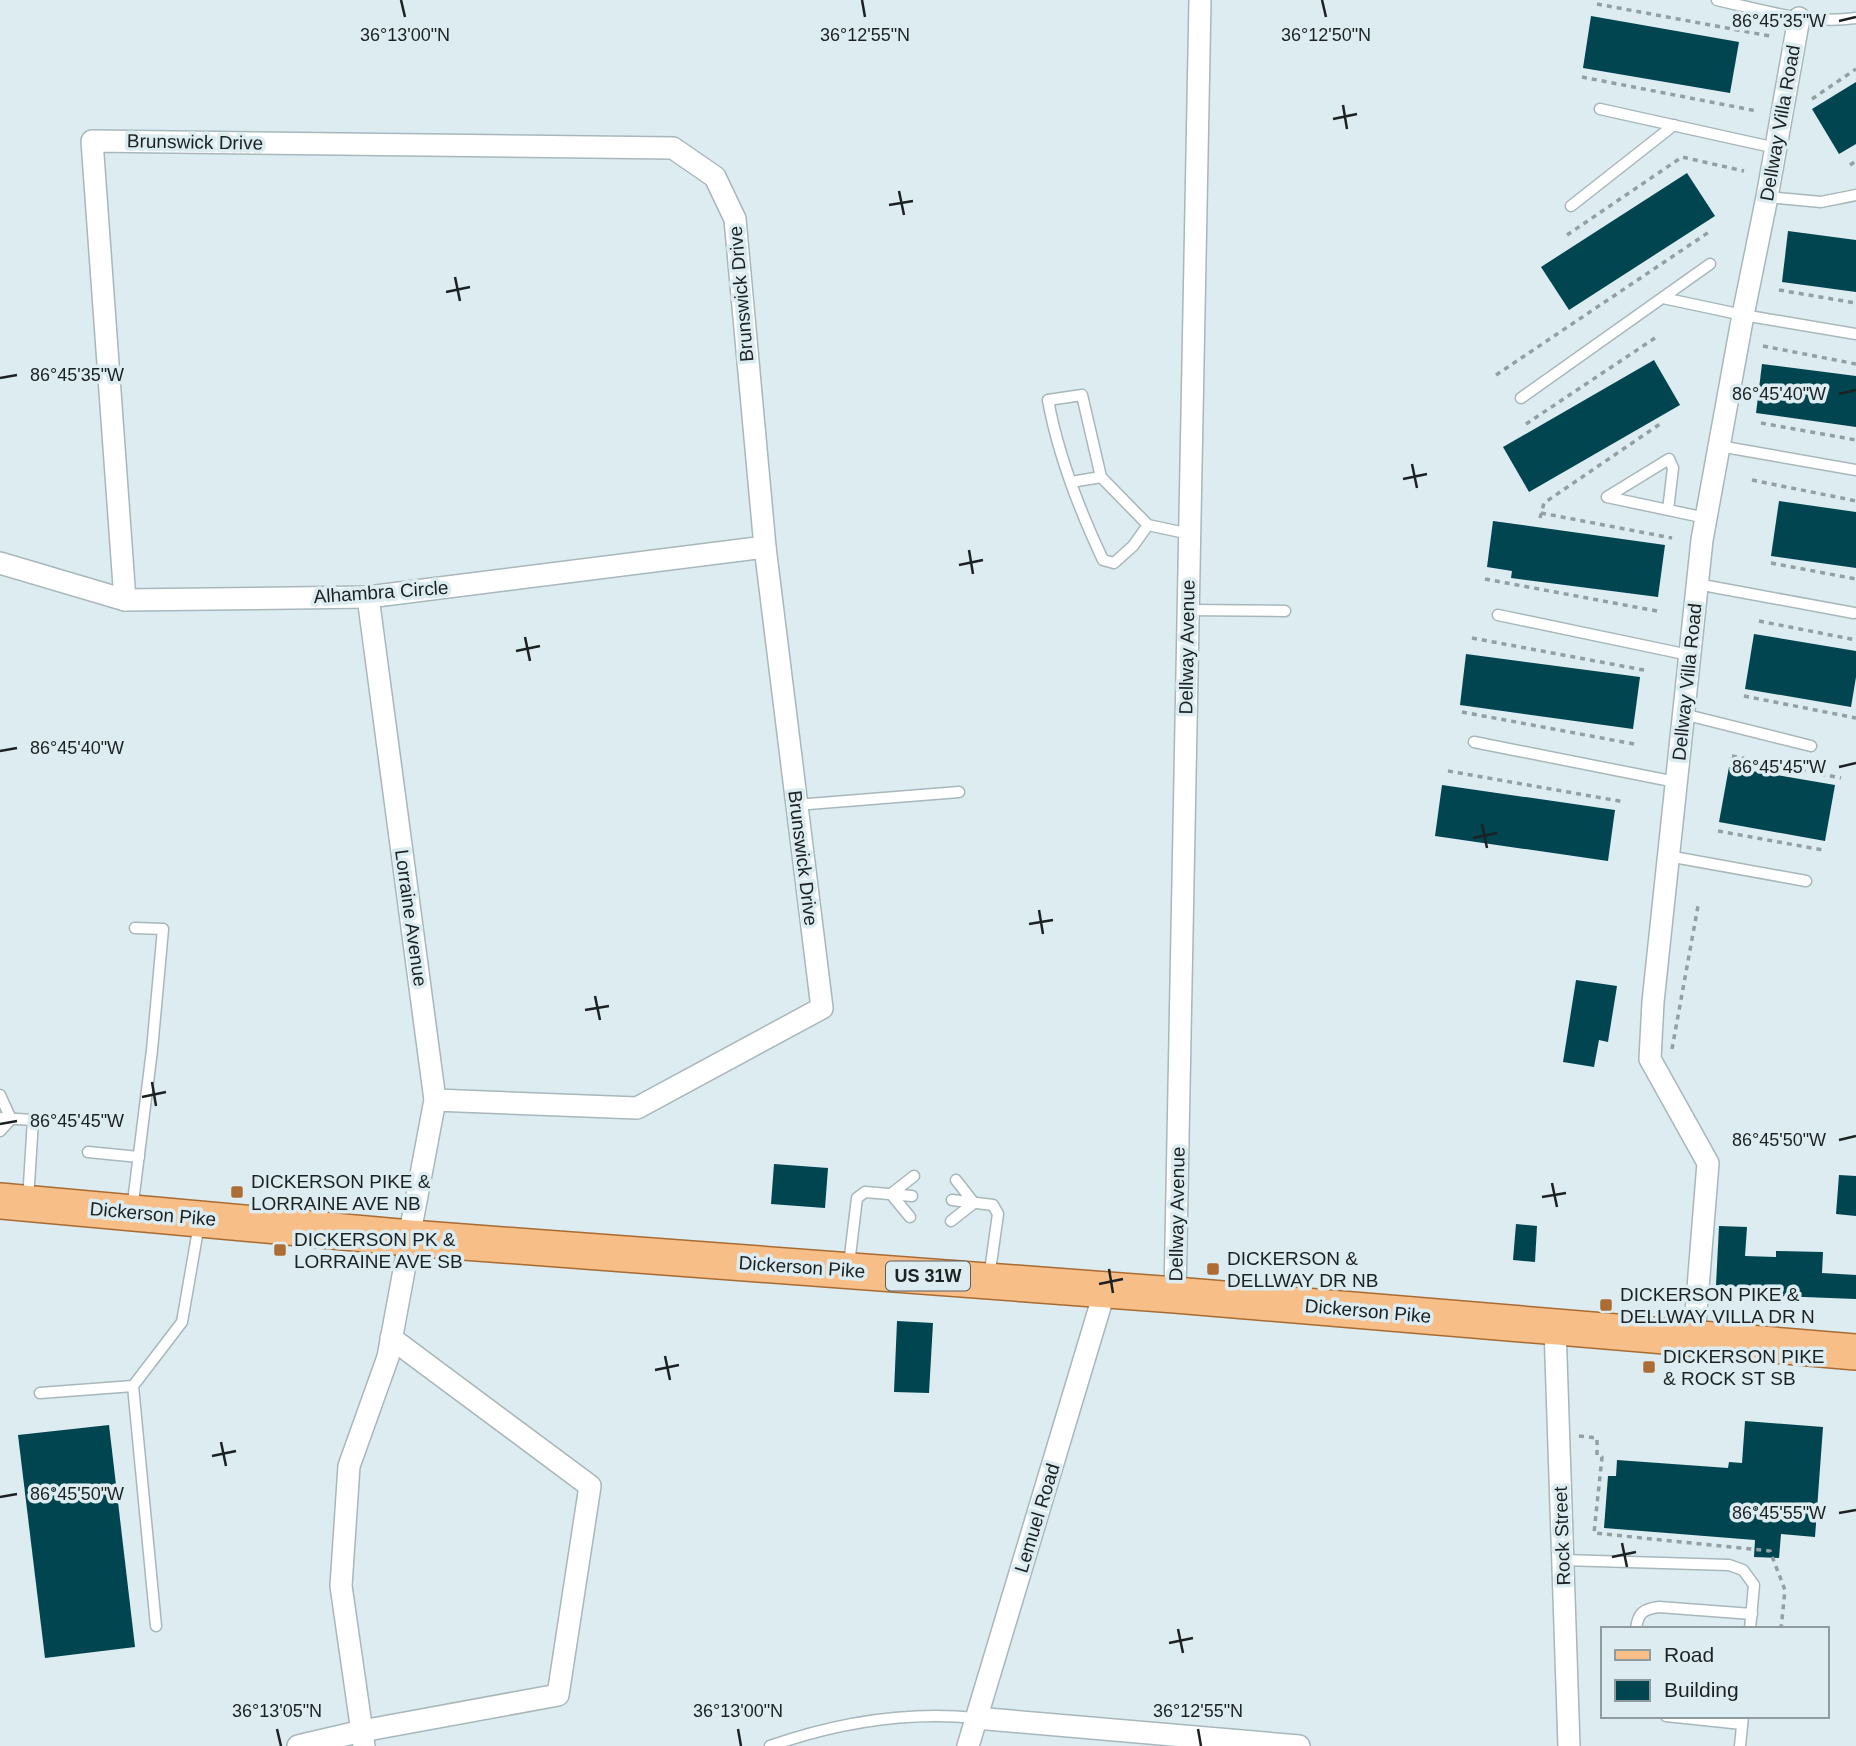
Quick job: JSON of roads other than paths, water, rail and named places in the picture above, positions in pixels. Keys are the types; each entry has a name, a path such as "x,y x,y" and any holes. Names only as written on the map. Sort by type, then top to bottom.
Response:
{"main road":[{"name":"Dickerson Pike","path":"14,1202 410,1238 1175,1295 1856,1352"}],"street":[{"name":"Dellway Avenue","path":"1175,1295 1200,0"},
{"name":"Dellway Villa Road","path":"1694,1338 1708,1163 1650,1059 1653,1002 1706,518 1743,315 1768,197 1799,18"},
{"name":"Brunswick Drive","path":"125,600 92,141 673,148 715,177 735,219 765,547 822,1008 637,1108 435,1100"},
{"name":"Alhambra Circle","path":"0,563 125,600 368,597 765,547"},
{"name":"Lorraine Avenue","path":"363,1739 341,1586 349,1466 388,1357 435,1100 368,597"},
{"name":"Lemuel Road","path":"968,1746 1105,1290"},
{"name":"Rock Street","path":"1555,1327 1569,1746"},
{"path":"298,1746 363,1739 558,1696 590,1486 391,1338"},
{"path":"976,1718 1299,1746"}],"lane":[{"path":"1717,0 1799,18 1856,18"},
{"path":"1600,109 1776,148"},
{"path":"1571,206 1674,125"},
{"path":"1768,197 1821,202 1856,195"},
{"path":"1521,398 1710,264"},
{"path":"1663,298 1856,334"},
{"path":"1148,525 1133,546 1114,563 1103,560 1086,524 1054,434 1048,400 1082,395 1101,477 1148,525 1189,534"},
{"path":"1719,446 1856,470"},
{"path":"1668,510 1673,468 1669,459 1607,497 1656,508 1706,518"},
{"path":"1071,482 1101,477"},
{"path":"1697,584 1854,613"},
{"path":"1188,610 1284,611"},
{"path":"1498,615 1689,655"},
{"path":"1683,714 1811,746"},
{"path":"1474,742 1676,782"},
{"path":"796,805 959,792"},
{"path":"1668,856 1806,881"},
{"path":"132,1212 163,929 135,928"},
{"path":"0,1095 6,1119 0,1131"},
{"path":"6,1119 33,1120 14,1202"},
{"path":"88,1153 139,1157"},
{"path":"891,1194 914,1176"},
{"path":"956,1180 974,1203"},
{"path":"848,1271 857,1199 865,1192 912,1196"},
{"path":"891,1194 910,1217"},
{"path":"952,1200 993,1205 998,1214 989,1281"},
{"path":"951,1221 974,1203"},
{"path":"156,1626 133,1386 182,1322 200,1219"},
{"path":"40,1393 133,1386"},
{"path":"1563,1560 1729,1565 1743,1570 1754,1586 1750,1627"},
{"path":"1636,1627 1637,1617 1649,1608 1752,1615"},
{"path":"769,1746 802,1735 878,1719 923,1715 976,1718"},
{"path":"1704,1718 1743,1720 1741,1746"}],"place":[{"name":"DICKERSON PIKE & LORRAINE AVE NB","path":"237,1192"},
{"name":"DICKERSON PK & LORRAINE AVE SB","path":"280,1250"},
{"name":"DICKERSON & DELLWAY DR NB","path":"1213,1269"},
{"name":"DICKERSON PIKE & DELLWAY VILLA DR N","path":"1606,1305"},
{"name":"DICKERSON PIKE & ROCK ST SB","path":"1649,1367"}]}
